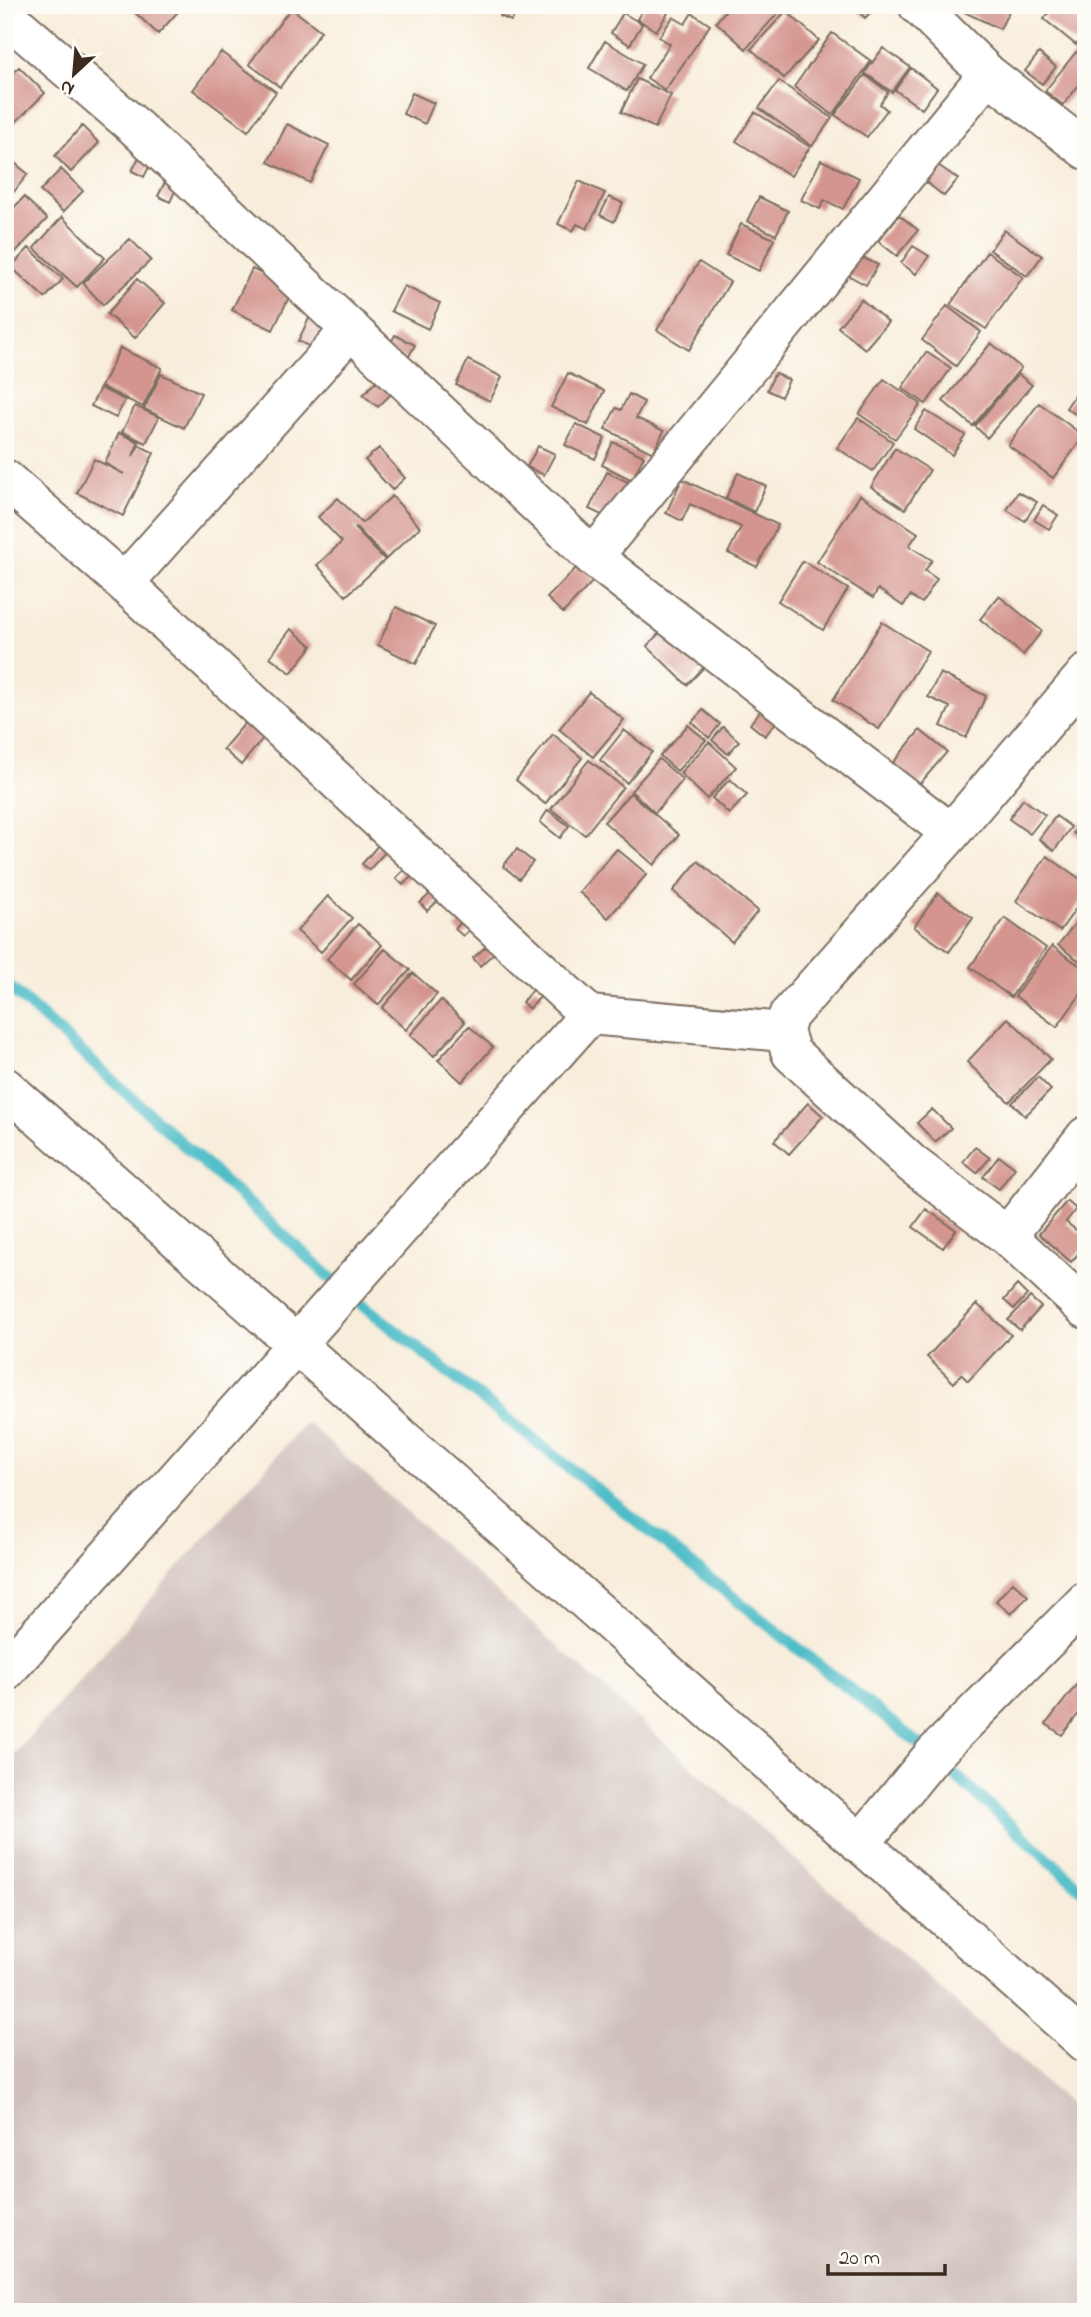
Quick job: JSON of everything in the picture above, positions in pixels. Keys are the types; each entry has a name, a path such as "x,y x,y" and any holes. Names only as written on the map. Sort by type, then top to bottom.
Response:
{"street":[{"path":"922,7 988,74 1086,150"},
{"path":"5,15 133,125 593,557 951,833"},
{"path":"593,557 988,74"},
{"path":"124,583 351,329"},
{"path":"5,479 124,583 589,1015 785,1032"},
{"path":"1086,674 951,833 788,1016 785,1032 791,1052 902,1154 1007,1236 1086,1309"},
{"path":"5,1672 589,1015"},
{"path":"5,1087 1086,2043"},
{"path":"1007,1236 1086,1136"},
{"path":"860,1844 933,1755 1086,1601"}],"shaded area":[{"path":"306,1422 1086,2119 1086,2312 5,2312 5,1765"}],"building":[{"path":"127,5 184,5 158,34"},
{"path":"507,5 520,5 511,21 500,16"},
{"path":"646,5 655,5 668,13 656,31 637,19"},
{"path":"730,5 785,5 746,49 716,22"},
{"path":"852,5 878,5 865,18"},
{"path":"962,5 1012,5 1000,29 960,10"},
{"path":"1055,5 1086,5 1086,33 1076,45 1044,19"},
{"path":"291,8 321,31 280,87 249,64"},
{"path":"786,11 819,40 784,78 751,49"},
{"path":"623,13 642,24 630,45 611,33"},
{"path":"692,13 710,25 665,90 647,78 670,44 659,37 673,17 685,24"},
{"path":"832,33 871,61 833,115 794,87"},
{"path":"605,41 643,64 627,91 589,68"},
{"path":"883,48 910,67 892,92 865,73"},
{"path":"221,52 276,92 248,131 193,90"},
{"path":"1076,52 1086,60 1086,76 1063,105 1045,91"},
{"path":"1039,53 1056,67 1042,84 1025,71"},
{"path":"19,67 45,93 12,126 5,120 5,81"},
{"path":"911,68 937,88 922,109 895,90"},
{"path":"865,75 888,92 880,104 887,110 867,137 835,115"},
{"path":"637,79 671,95 655,128 621,112"},
{"path":"779,81 832,118 812,146 759,108"},
{"path":"412,93 434,103 425,124 403,114"},
{"path":"755,112 810,147 791,176 736,141"},
{"path":"287,124 329,145 310,183 268,162"},
{"path":"82,126 99,143 71,172 55,156"},
{"path":"5,155 28,174 5,203"},
{"path":"139,157 151,163 144,177 132,171"},
{"path":"821,160 859,178 843,209 824,200 820,209 801,200"},
{"path":"938,165 958,179 944,196 926,182"},
{"path":"61,169 83,191 63,212 40,191"},
{"path":"579,181 605,193 587,229 577,224 573,231 558,224"},
{"path":"165,182 177,187 170,202 158,196"},
{"path":"24,197 47,219 10,258 5,253 5,217"},
{"path":"609,197 623,203 614,222 600,215"},
{"path":"759,197 788,211 776,235 747,221"},
{"path":"899,215 918,230 897,256 878,241"},
{"path":"62,217 105,258 77,287 34,248"},
{"path":"741,224 774,239 759,271 726,255"},
{"path":"1004,230 1042,256 1027,276 990,250"},
{"path":"130,239 151,260 103,305 83,283"},
{"path":"913,246 929,256 916,274 901,263"},
{"path":"29,248 63,279 45,298 11,267"},
{"path":"987,252 1023,277 986,329 950,305"},
{"path":"858,255 878,265 866,285 848,275"},
{"path":"699,262 730,282 689,350 657,330"},
{"path":"252,269 293,289 273,330 232,310"},
{"path":"137,279 165,303 135,338 107,314"},
{"path":"404,286 440,303 428,329 391,311"},
{"path":"861,299 888,322 865,349 838,327"},
{"path":"947,306 981,332 956,366 922,340"},
{"path":"313,310 335,320 319,351 298,341"},
{"path":"395,335 415,345 407,360 387,350"},
{"path":"991,343 1021,368 973,426 943,401"},
{"path":"120,348 162,368 143,407 101,387"},
{"path":"926,352 951,368 926,404 902,388"},
{"path":"468,360 502,377 490,401 456,385"},
{"path":"568,373 604,391 588,425 551,407"},
{"path":"775,373 789,380 781,397 767,390"},
{"path":"161,374 201,393 184,428 144,409"},
{"path":"1018,374 1032,385 987,438 975,426"},
{"path":"884,379 921,404 895,439 859,414"},
{"path":"1086,379 1086,421 1066,408"},
{"path":"376,381 391,394 378,407 363,395"},
{"path":"100,388 125,400 116,418 91,406"},
{"path":"629,394 644,402 636,418 664,431 653,453 605,429 616,408 621,410"},
{"path":"1039,403 1084,436 1053,478 1008,445"},
{"path":"135,406 159,417 146,443 122,432"},
{"path":"926,411 965,435 952,455 914,429"},
{"path":"858,418 893,442 873,471 837,448"},
{"path":"576,424 605,438 595,459 565,445"},
{"path":"119,433 139,442 133,456 139,445 154,453 123,516 77,493 94,459 124,474 105,463"},
{"path":"613,442 644,456 632,480 602,465"},
{"path":"538,446 555,454 544,475 527,467"},
{"path":"379,448 405,478 392,490 365,460"},
{"path":"895,448 930,470 905,509 871,487"},
{"path":"607,472 628,482 610,519 589,509"},
{"path":"738,473 766,486 754,512 726,498"},
{"path":"682,479 778,525 757,567 728,553 741,527 690,504 682,521 666,513"},
{"path":"1018,492 1037,502 1025,521 1007,510"},
{"path":"860,495 918,533 909,546 932,560 925,571 937,579 922,603 910,596 903,606 878,589 873,598 817,562"},
{"path":"392,496 420,527 386,559 356,527 385,560 346,596 317,565 342,542 318,517 338,498 362,523"},
{"path":"1043,505 1058,515 1049,529 1034,520"},
{"path":"803,561 848,589 823,630 778,601"},
{"path":"579,565 595,579 563,613 547,598"},
{"path":"999,596 1042,631 1023,655 980,619"},
{"path":"396,607 435,626 416,664 378,645"},
{"path":"882,622 928,651 879,729 833,700"},
{"path":"667,625 707,664 687,685 647,646"},
{"path":"291,629 312,646 291,673 270,657"},
{"path":"940,673 986,696 966,738 941,726 950,707 928,697"},
{"path":"589,692 624,720 593,757 559,729"},
{"path":"703,710 720,724 709,738 692,722"},
{"path":"761,710 777,721 765,736 750,724"},
{"path":"247,721 265,736 241,765 223,749"},
{"path":"688,725 706,740 677,771 660,756"},
{"path":"723,727 739,741 728,754 712,740"},
{"path":"624,730 652,752 627,783 600,760"},
{"path":"920,730 947,752 918,786 892,764"},
{"path":"553,734 582,758 545,804 516,780"},
{"path":"709,742 736,767 707,799 680,773"},
{"path":"659,759 683,780 655,813 631,791"},
{"path":"589,760 623,787 585,835 551,809"},
{"path":"730,779 747,795 729,814 712,798"},
{"path":"630,793 679,835 654,865 604,822"},
{"path":"1023,799 1045,815 1030,834 1009,819"},
{"path":"548,810 569,826 560,838 540,822"},
{"path":"1056,816 1071,827 1054,851 1039,839"},
{"path":"1086,816 1086,842 1073,833"},
{"path":"379,844 386,851 369,870 362,864"},
{"path":"517,849 533,862 519,879 503,866"},
{"path":"617,849 647,874 608,918 579,892"},
{"path":"1047,856 1086,883 1086,894 1060,931 1016,901"},
{"path":"698,861 758,911 732,942 673,891"},
{"path":"405,869 412,876 403,885 396,878"},
{"path":"432,892 439,900 427,911 420,903"},
{"path":"938,893 973,918 949,952 914,927"},
{"path":"328,896 352,918 321,952 297,931"},
{"path":"1086,910 1086,966 1058,945"},
{"path":"1005,918 1046,948 1011,997 970,967"},
{"path":"461,922 470,929 463,936 455,929"},
{"path":"358,924 382,945 351,980 327,959"},
{"path":"489,944 495,952 480,966 473,958"},
{"path":"1052,946 1086,970 1086,987 1057,1027 1015,996"},
{"path":"385,949 410,970 378,1005 354,984"},
{"path":"413,973 437,994 406,1030 382,1008"},
{"path":"535,987 543,994 529,1009 522,1002"},
{"path":"441,1000 465,1022 434,1056 410,1035"},
{"path":"1008,1018 1051,1059 1009,1102 967,1062"},
{"path":"469,1026 493,1047 462,1082 438,1060"},
{"path":"1038,1077 1051,1090 1025,1116 1012,1103"},
{"path":"808,1103 823,1116 789,1154 774,1141"},
{"path":"932,1109 951,1128 935,1142 917,1123"},
{"path":"975,1147 990,1158 977,1173 963,1162"},
{"path":"999,1156 1015,1168 999,1189 983,1177"},
{"path":"1067,1201 1076,1209 1066,1222 1086,1238 1086,1245 1071,1262 1039,1234"},
{"path":"926,1209 956,1230 943,1248 913,1227"},
{"path":"1017,1285 1027,1295 1014,1309 1004,1300"},
{"path":"1030,1297 1041,1307 1020,1330 1008,1320"},
{"path":"977,1304 1011,1335 968,1381 961,1374 954,1383 927,1357"},
{"path":"1013,1582 1028,1596 1011,1614 996,1601"},
{"path":"1077,1684 1086,1691 1086,1704 1062,1735 1046,1724"}],"waterway":[{"path":"5,983 344,1290 933,1755 1086,1893"}]}
